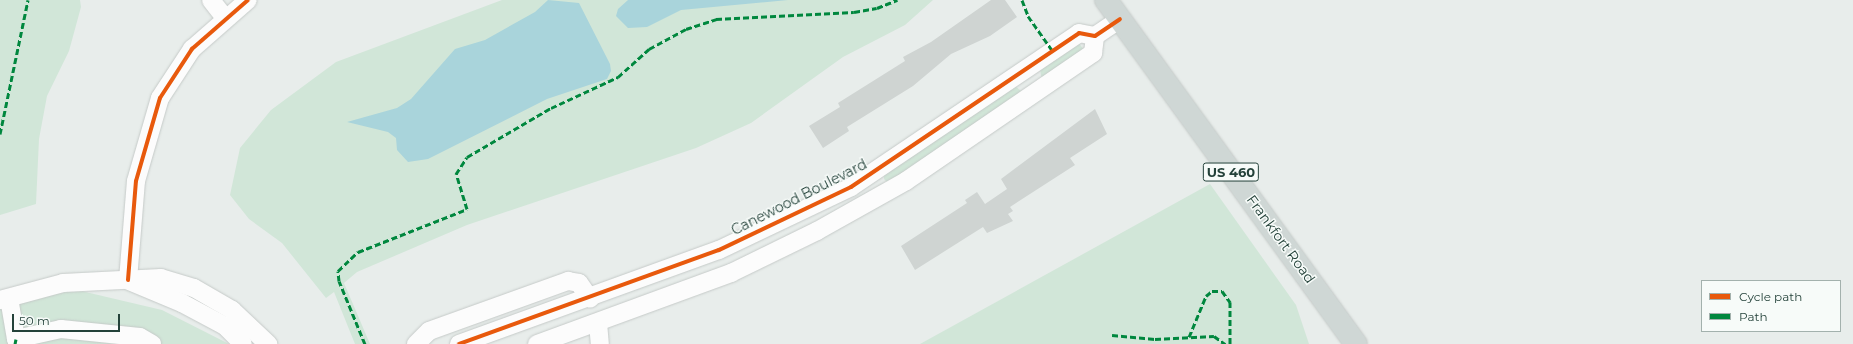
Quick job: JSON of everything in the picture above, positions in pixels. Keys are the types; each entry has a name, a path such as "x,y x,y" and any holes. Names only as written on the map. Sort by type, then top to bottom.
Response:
{"main road":[{"name":"Frankfort Road","path":"1106,0 1356,344"}],"street":[{"path":"211,0 235,6"},
{"path":"128,280 136,181 149,125 160,98 192,49 235,6"},
{"path":"537,344 598,323 731,273 881,195 1092,53 1095,36 1120,19"},
{"name":"Canewood Boulevard","path":"459,344 590,299 719,250 851,187 1079,33 1095,36"},
{"path":"152,344 140,337 61,329 16,338 5,299 63,283 95,279 128,280 161,278 194,288 232,310 268,344"},
{"path":"128,280 219,323 243,344"},
{"path":"416,344 429,331 568,281 579,283 590,299"},
{"path":"598,323 600,344"}],"green space":[{"path":"0,0 80,0 81,7 69,51 47,96 39,139 36,204 0,215"},
{"path":"502,0 933,0 905,25 843,57 751,123 696,148 467,225 357,272 344,283 370,344 355,344 334,292 326,298 282,243 249,219 230,195 240,148 271,110 336,62"},
{"path":"1078,42 1084,50 1044,78 1041,76 1040,68"},
{"path":"1015,86 1021,91 1020,95 931,158 887,182 884,179 884,175"},
{"path":"1210,184 1296,305 1309,344 920,344"},
{"path":"77,290 162,310 229,344 0,344 0,305"}],"water":[{"path":"548,0 579,3 610,64 611,71 607,79 547,99 428,159 408,162 397,150 396,138 388,132 347,122 397,108 411,99 455,49 485,40 535,12"},
{"path":"628,0 788,0 681,10 647,27 628,28 616,16 618,9"}],"building":[{"path":"991,0 1005,0 1017,17 990,36 951,54 913,86 847,127 849,131 823,148 809,126 840,107 838,103 905,61 903,57 931,42"},
{"path":"1095,109 1107,134 1070,158 1075,165 1010,207 1013,211 1008,214 1013,221 987,233 983,227 915,270 901,246 967,203 965,200 977,192 985,204 1007,189 1001,179"}],"marked path":[{"path":"0,134 28,0"},
{"path":"365,344 339,281 338,271 358,252 467,209 456,174 467,157 551,108 618,77 649,49 686,29 716,19 854,12 877,8 897,0"},
{"path":"1022,0 1028,16 1052,50"},
{"path":"1189,337 1206,296 1212,291 1222,291 1230,302 1230,344"},
{"path":"1112,335 1155,339 1214,336 1225,344"},
{"path":"15,344 16,339"}],"cycle path":[{"path":"128,280 136,181 160,98 192,49 248,0"},
{"path":"459,344 719,250 851,187 1079,33 1095,36 1120,19"}]}
